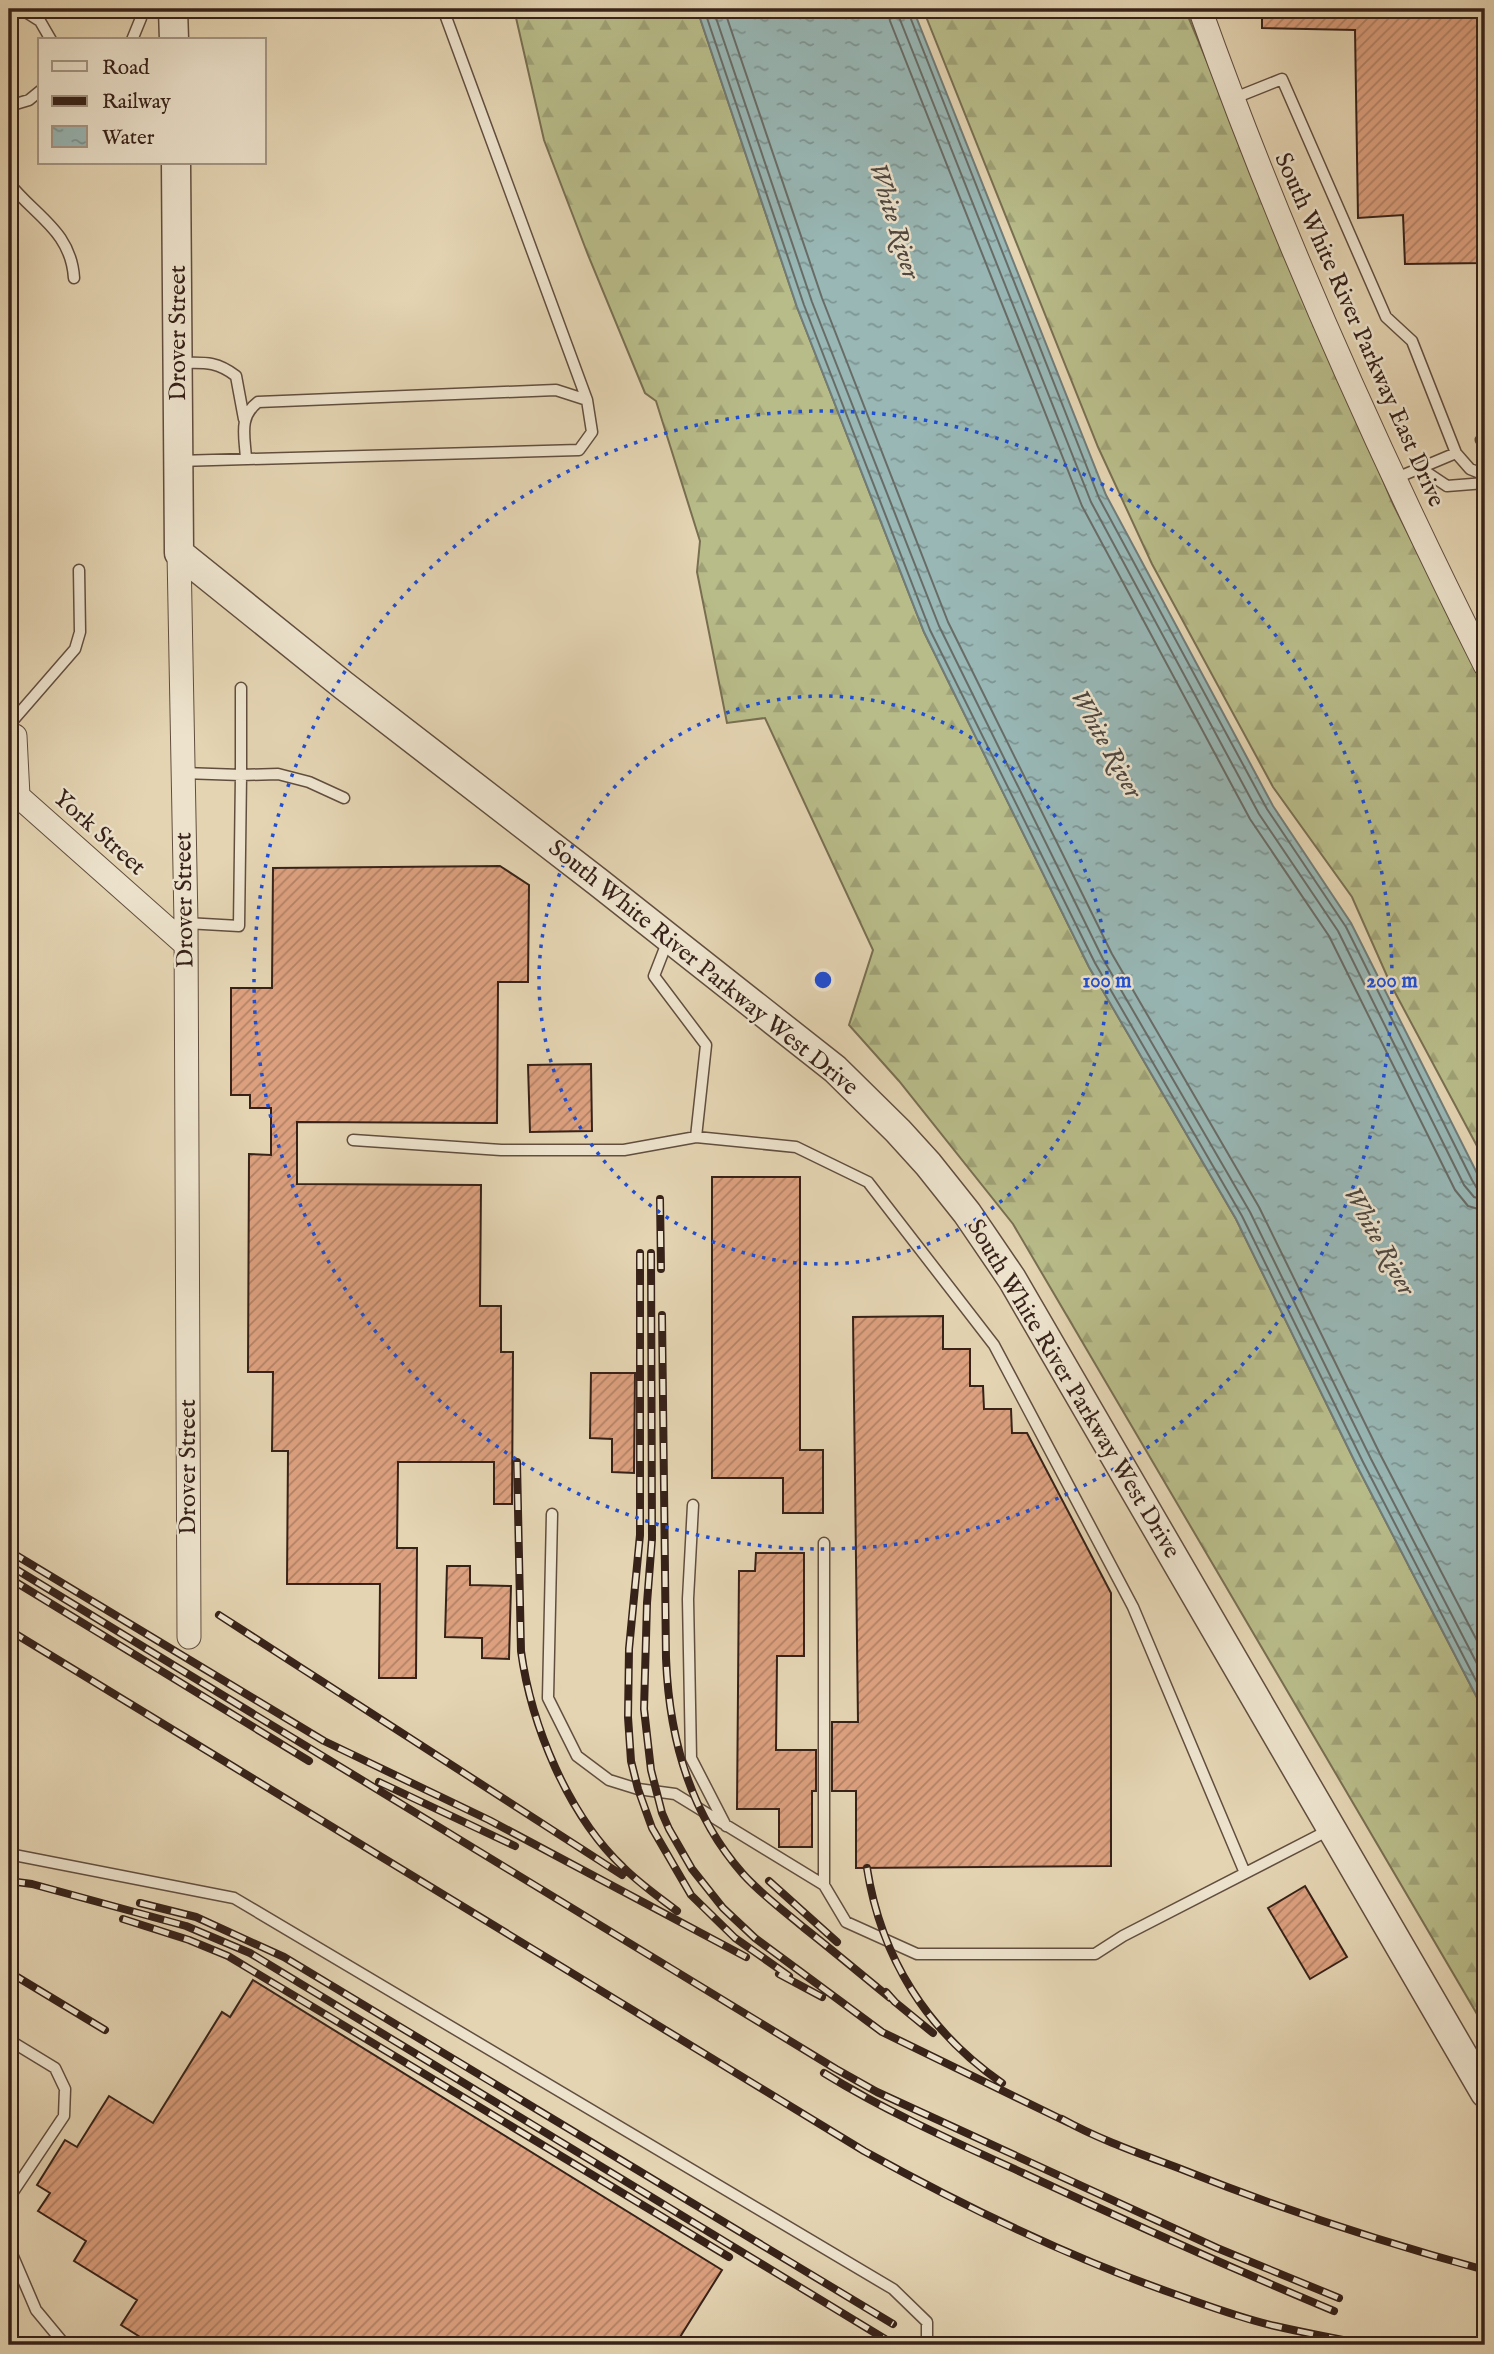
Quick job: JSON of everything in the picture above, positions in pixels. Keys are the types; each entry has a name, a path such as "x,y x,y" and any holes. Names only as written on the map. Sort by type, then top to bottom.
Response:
{"street":[{"path":"173,9 174,38"},
{"name":"South White River Parkway East Drive","path":"1200,9 1232,99 1315,304 1394,479 1485,665"},
{"name":"Drover Street","path":"176,164 186,934 189,1637"},
{"name":"South White River Parkway West Drive","path":"179,554 848,1081 898,1131 967,1213 1019,1291 1485,2093"},
{"path":"13,792 15,736"},
{"name":"York Street","path":"13,792 186,934"}],"lane":[{"path":"21,9 40,21 50,38"},
{"path":"40,21 43,9"},
{"path":"133,38 141,18 141,9"},
{"path":"178,461 579,450 592,432 587,400 443,9"},
{"path":"1232,99 1282,79 1386,317 1412,341 1456,453 1471,469 1485,475"},
{"path":"9,106 29,100 38,93"},
{"path":"9,183 61,236 68,248 74,278"},
{"path":"178,363 222,365 236,376 244,422 246,459"},
{"path":"244,422 248,409 258,402 556,390 587,400"},
{"path":"1394,479 1456,453"},
{"path":"1420,468 1447,485 1485,483"},
{"path":"15,736 9,730 9,725 75,649 80,632 79,570"},
{"path":"186,934 239,926 241,688"},
{"path":"183,773 278,774 309,782 344,798"},
{"path":"669,938 654,976 706,1045 696,1138"},
{"path":"353,1140 501,1150 624,1150 696,1138 796,1147 868,1182 994,1345 1133,1606 1245,1873"},
{"path":"693,1505 688,1599 691,1758 726,1827"},
{"path":"552,1514 548,1698 577,1756 610,1780 675,1794 824,1885 846,1922 917,1954 1095,1954 1124,1936 1331,1828"},
{"path":"824,1543 824,1885"},
{"path":"9,1854 234,1898 893,2289 927,2322 927,2345"},
{"path":"9,2040 55,2068 65,2089 64,2116 9,2198"},
{"path":"9,2247 36,2310 65,2345"}],"green space":[{"path":"514,9 697,9 797,307 924,632 1089,967 1236,1219 1357,1466 1485,1713 1485,2009 1477,2014 1013,1224 899,1081 849,1025 873,950 765,718 727,723 697,572 700,541 656,401 645,393 544,140"},
{"path":"923,9 1185,9 1393,504 1485,686 1485,1161 1391,985 1352,897 1273,787 1152,564 1098,447"}],"water":[{"name":"White River","path":"697,9 913,9 1106,495 1273,806 1351,923 1485,1189 1485,1713 1357,1466 1236,1219 1089,967 924,632 797,307"}],"building":[{"path":"1262,9 1485,9 1485,263 1405,264 1403,215 1358,218 1355,30 1262,28"},
{"path":"500,866 529,885 528,982 498,982 497,1123 297,1122 297,1184 481,1185 480,1306 501,1306 501,1352 513,1352 512,1504 494,1504 494,1462 398,1462 397,1548 417,1548 416,1678 379,1678 380,1584 287,1584 288,1451 272,1451 273,1372 248,1372 249,1154 271,1155 271,1108 250,1108 250,1095 231,1095 231,988 272,988 273,868"},
{"path":"591,1064 592,1131 530,1132 528,1065"},
{"path":"712,1177 800,1177 800,1450 823,1450 823,1513 783,1513 783,1478 712,1478"},
{"path":"943,1316 943,1349 970,1349 970,1386 983,1386 984,1409 1011,1409 1012,1433 1027,1433 1111,1593 1111,1866 856,1868 856,1791 832,1791 832,1722 858,1722 853,1317"},
{"path":"591,1373 635,1373 634,1473 612,1472 612,1439 590,1438"},
{"path":"756,1553 804,1553 804,1656 777,1656 776,1750 816,1750 816,1791 812,1791 812,1847 779,1847 779,1809 737,1809 739,1571 755,1571"},
{"path":"447,1566 470,1566 470,1585 511,1586 509,1659 482,1658 482,1638 445,1637"},
{"path":"1305,1886 1347,1957 1310,1979 1268,1908"},
{"path":"253,1980 722,2270 675,2345 153,2345 121,2325 137,2300 74,2261 86,2241 38,2211 50,2193 37,2185 65,2140 77,2147 109,2096 153,2123 222,2012 230,2017"}],"railway":[{"path":"660,1199 661,1269"},
{"path":"640,1253 640,1535 629,1649 628,1717 631,1761 652,1828 691,1895 735,1938 789,1976"},
{"path":"651,1253 652,1539 644,1709 651,1770 669,1829 692,1869 723,1908 755,1938 882,2032 1069,2123"},
{"path":"662,1315 666,1658 672,1717 686,1773 709,1826 743,1874 772,1902 890,1998"},
{"path":"517,1462 521,1651 533,1709 543,1738 569,1795 603,1846 636,1879 677,1911"},
{"path":"9,1551 324,1741 489,1820 746,1957"},
{"path":"9,1565 877,2092 1217,2248 1339,2298"},
{"path":"9,1578 309,1761"},
{"path":"219,1615 622,1875"},
{"path":"9,1630 864,2151 903,2172 1020,2231 1142,2282 1252,2320 1369,2345"},
{"path":"379,1782 515,1846"},
{"path":"867,1868 883,1932 912,1990 951,2040 975,2063 1002,2083"},
{"path":"9,1881 32,1884 186,1926 250,1953 885,2339"},
{"path":"769,1881 837,1942"},
{"path":"140,1903 196,1917 284,1957 893,2324"},
{"path":"123,1919 189,1940 228,1956 729,2257"},
{"path":"9,1972 105,2030"},
{"path":"779,1974 822,1997"},
{"path":"886,1992 933,2033"},
{"path":"824,2073 872,2101 947,2138 1178,2244 1334,2311"},
{"path":"1062,2119 1091,2134 1256,2198 1408,2248 1485,2270"}]}
